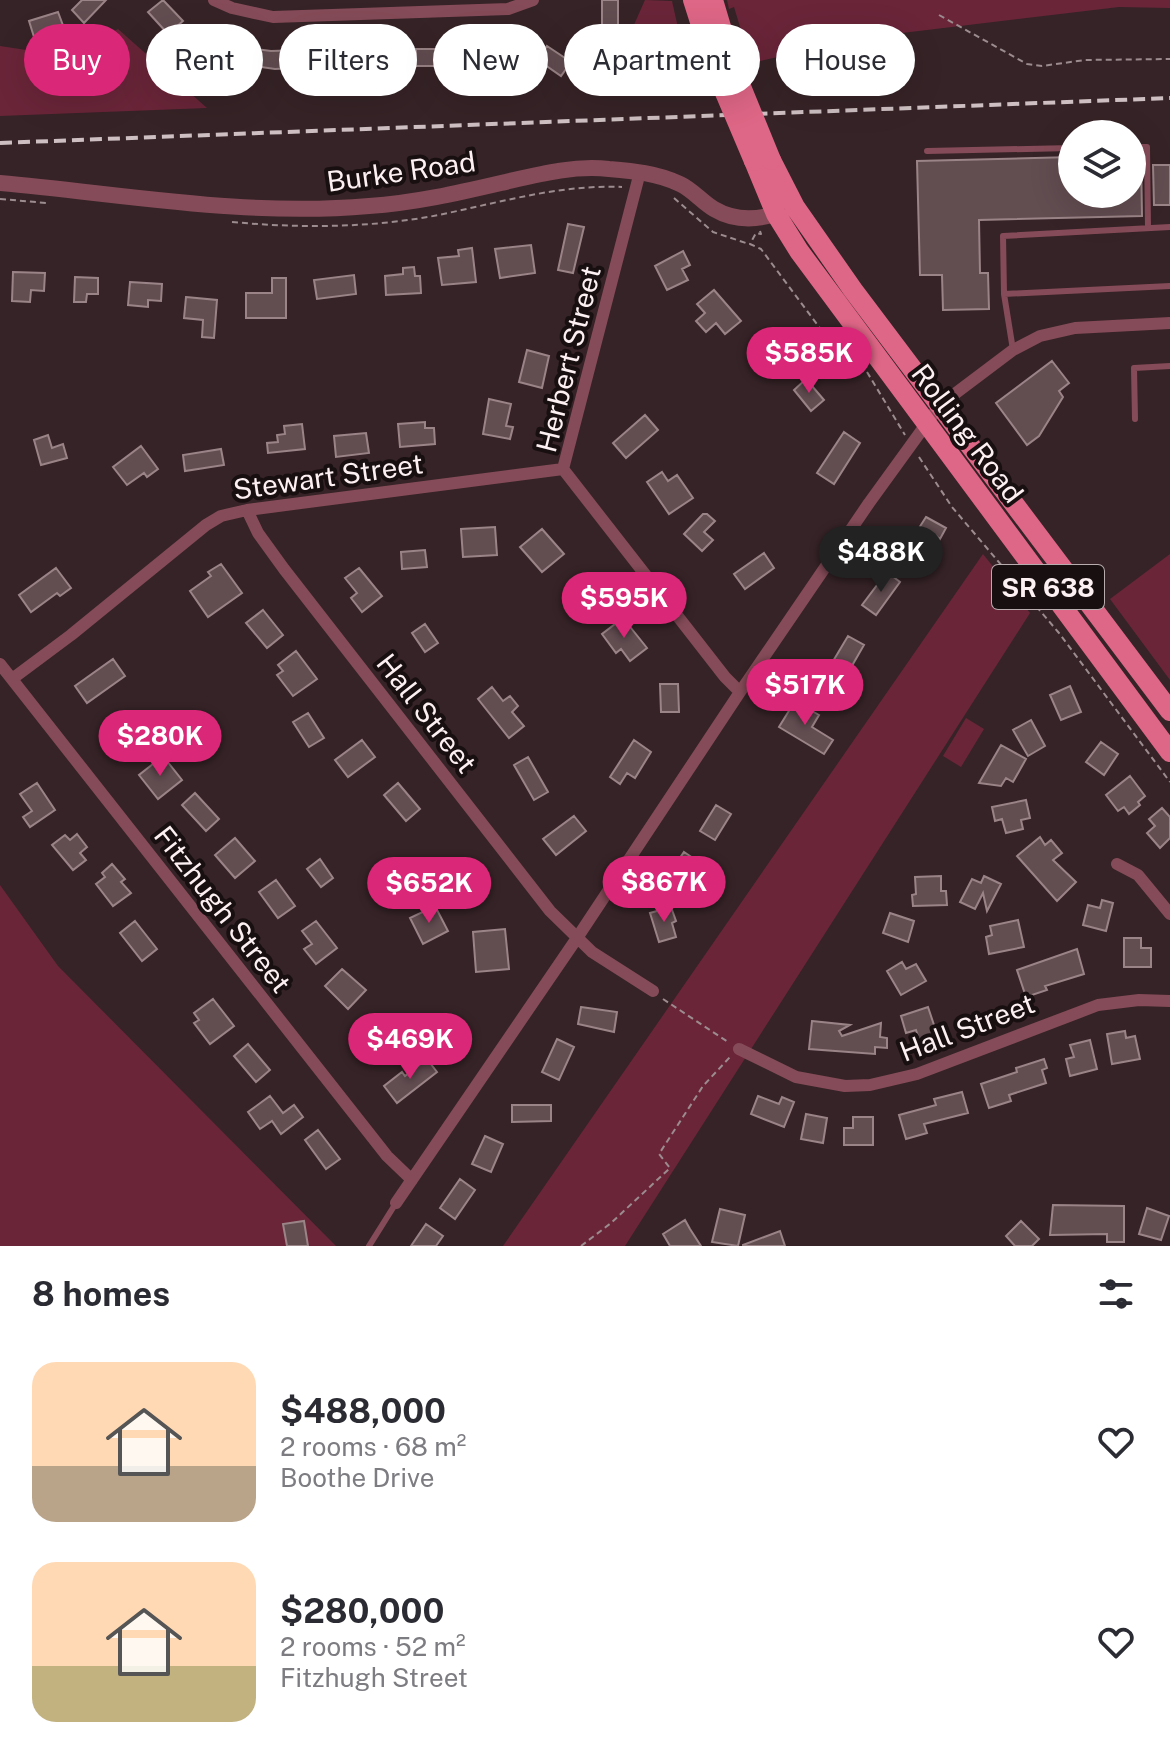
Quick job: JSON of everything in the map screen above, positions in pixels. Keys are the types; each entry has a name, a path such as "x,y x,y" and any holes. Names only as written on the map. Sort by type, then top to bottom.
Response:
{"main road":[{"name":"Rolling Road","path":"693,0 704,24"},
{"name":"Rolling Road","path":"713,0 717,24"},
{"name":"Rolling Road","path":"735,96 762,161 777,213 799,251 1170,752"},
{"name":"Rolling Road","path":"777,213 853,290 1170,711"}],"street":[{"path":"214,0 255,15 301,16 508,9 533,0"},
{"path":"300,0 301,16"},
{"name":"Burke Road","path":"0,183 195,204 330,209 417,200 569,169 602,168 640,172 679,184 713,209 730,217 777,213"},
{"name":"Herbert Street","path":"640,172 563,469 725,677 740,692"},
{"path":"396,1203 740,692 940,405 1013,350 1055,331 1170,323"},
{"name":"Stewart Street","path":"12,679 221,516 247,510 563,469"},
{"name":"Hall Street","path":"247,510 258,533 284,569 550,911 592,952 653,991"},
{"name":"Fitzhugh Street","path":"0,664 387,1156 412,1180"},
{"path":"1117,864 1138,875 1170,914"},
{"name":"Hall Street","path":"739,1049 796,1077 833,1085 870,1085 917,1074 1098,1005 1139,1000 1170,1001"}],"lane":[{"path":"1146,147 1148,228"},
{"path":"927,151 1058,148"},
{"path":"1013,350 1004,294 1003,236 1170,227"},
{"path":"1004,294 1170,286"},
{"path":"1135,419 1134,368 1170,366"},
{"path":"369,1246 396,1203"}],"path":[{"path":"939,15 1027,64 1042,66 1085,60 1170,59"},
{"path":"777,213 761,234 756,233 750,244 761,249 822,331 844,344 860,360"},
{"path":"867,372 952,507 1059,633 1170,782"},
{"path":"581,1246 670,1168 659,1154 703,1086 717,1068 739,1049 687,1017 653,991"}],"shaded area":[{"path":"645,0 672,1 677,24 634,24"},
{"path":"727,0 1170,0 1170,8 1119,7 915,31 915,24 776,24 776,57 760,61 760,24 739,24 734,7 729,9"},
{"path":"130,40 146,54 146,96 193,96 207,108 0,116 0,46 24,50 24,96 130,96"},
{"path":"983,554 1030,613 625,1246 503,1246"},
{"path":"1170,554 1170,680 1110,599"},
{"path":"966,718 984,729 961,767 943,756"},
{"path":"0,885 58,966 336,1246 0,1246"}],"building":[{"path":"82,0 106,0 84,23 72,10"},
{"path":"163,0 183,21 180,24 159,24 148,12"},
{"path":"602,0 618,0 618,24 602,24"},
{"path":"58,12 62,24 30,24 29,21"},
{"path":"548,47 564,57 561,76 548,67"},
{"path":"417,49 433,49 433,66 417,66"},
{"path":"263,50 279,51 279,69 263,67"},
{"path":"1058,157 1058,208 1142,208 1142,216 979,220 980,273 988,273 989,309 943,310 942,275 920,275 917,161"},
{"path":"1153,165 1170,165 1170,205 1154,205"},
{"path":"568,224 584,227 573,273 558,270"},
{"path":"531,245 535,273 500,278 495,249"},
{"path":"472,248 476,282 442,285 438,258 459,256 458,250"},
{"path":"683,251 690,265 682,269 688,280 667,290 655,266"},
{"path":"414,267 415,276 420,276 421,293 386,295 385,276 403,274 403,268"},
{"path":"13,272 45,273 44,291 31,290 30,302 12,301"},
{"path":"354,275 356,294 317,299 314,280"},
{"path":"75,277 98,278 98,294 87,294 86,302 74,302"},
{"path":"272,278 286,278 286,318 246,318 246,293 272,293"},
{"path":"130,282 162,284 161,301 148,300 148,307 128,305"},
{"path":"714,290 741,321 725,334 716,323 706,332 696,321 705,313 697,304"},
{"path":"186,297 217,300 214,338 202,337 203,320 184,318"},
{"path":"527,350 549,356 542,388 519,382"},
{"path":"1052,361 1069,383 1059,391 1063,397 1039,436 1027,445 996,403"},
{"path":"806,379 824,400 811,411 794,390"},
{"path":"489,399 511,404 506,426 513,427 510,439 483,434"},
{"path":"645,415 658,430 626,458 613,443"},
{"path":"425,422 425,428 434,428 435,444 400,447 398,424"},
{"path":"302,424 305,449 268,453 267,443 278,442 277,435 285,434 284,426"},
{"path":"844,432 860,443 834,484 817,473"},
{"path":"366,433 369,453 336,457 334,436"},
{"path":"48,435 52,448 63,444 67,458 41,465 34,440"},
{"path":"141,446 158,469 147,477 144,473 127,485 113,467"},
{"path":"221,449 224,465 185,471 183,455"},
{"path":"662,472 668,481 677,475 693,498 669,514 647,482"},
{"path":"703,514 715,521 704,532 713,540 702,551 684,534"},
{"path":"926,517 946,528 940,539 935,535 927,548 912,539"},
{"path":"495,527 497,555 463,557 461,529"},
{"path":"542,529 564,554 542,572 520,547"},
{"path":"425,550 427,567 402,569 401,552"},
{"path":"764,553 774,568 745,589 734,574"},
{"path":"221,564 242,593 208,617 190,591 211,576 208,572"},
{"path":"56,568 71,588 60,596 57,593 31,612 19,595"},
{"path":"359,568 382,596 362,612 351,598 357,593 345,578"},
{"path":"887,572 900,582 876,615 862,605"},
{"path":"591,576 610,604 587,620 572,598 577,595 573,588"},
{"path":"263,610 283,635 267,648 246,623"},
{"path":"623,618 647,648 630,661 621,649 616,653 602,634"},
{"path":"425,624 438,643 425,652 412,633"},
{"path":"848,636 864,645 842,683 826,673"},
{"path":"296,651 317,679 293,696 277,675 283,671 278,665"},
{"path":"113,659 125,676 87,703 75,686"},
{"path":"660,684 678,684 679,712 661,712"},
{"path":"1070,686 1081,712 1061,720 1050,695"},
{"path":"492,687 503,701 510,696 518,706 512,712 524,726 509,738 478,699"},
{"path":"795,701 819,715 812,727 833,740 824,754 779,727"},
{"path":"129,713 147,741 131,751 113,724"},
{"path":"308,713 324,738 309,747 293,722"},
{"path":"1031,720 1045,746 1028,756 1013,730"},
{"path":"362,740 375,757 348,777 335,760"},
{"path":"634,740 651,752 635,778 627,773 620,784 610,777"},
{"path":"1101,742 1118,754 1104,775 1086,762"},
{"path":"1001,745 1026,759 1013,782 1006,778 1001,786 979,783"},
{"path":"163,756 182,780 158,799 139,775"},
{"path":"528,757 548,792 534,800 514,765"},
{"path":"1130,776 1145,796 1129,814 1124,807 1118,811 1106,795"},
{"path":"37,783 55,810 30,827 23,817 32,811 20,794"},
{"path":"398,783 420,809 406,821 384,795"},
{"path":"195,793 219,819 206,831 182,805"},
{"path":"1026,800 1030,818 1021,820 1023,829 1006,833 1002,819 995,821 992,807"},
{"path":"716,805 731,814 715,840 700,831"},
{"path":"1162,808 1170,817 1170,838 1160,848 1147,833 1155,826 1149,819"},
{"path":"574,816 586,831 556,855 543,839"},
{"path":"77,834 87,847 80,853 86,860 73,870 52,845 65,835 70,840"},
{"path":"1040,837 1045,845 1051,840 1062,853 1053,860 1076,882 1057,901 1017,856"},
{"path":"235,838 255,861 235,878 215,855"},
{"path":"684,852 705,866 697,879 691,875 682,887 667,877"},
{"path":"320,859 333,878 321,887 307,869"},
{"path":"112,864 125,879 121,882 131,893 113,906 96,884 105,877 102,873"},
{"path":"941,876 941,891 946,891 947,905 913,906 915,877"},
{"path":"984,876 1001,884 987,911 983,893 975,909 960,902 972,879 981,883"},
{"path":"276,880 295,906 278,918 259,892"},
{"path":"1102,900 1113,903 1106,931 1083,925 1088,905 1100,908"},
{"path":"435,906 448,931 423,944 410,918"},
{"path":"671,907 676,921 672,923 676,937 659,942 650,913"},
{"path":"890,913 914,921 908,942 883,933"},
{"path":"1018,920 1024,947 989,954 986,937 992,935 990,926"},
{"path":"135,921 157,949 142,961 120,933"},
{"path":"316,921 337,948 316,964 304,949 312,944 302,931"},
{"path":"505,929 509,969 476,972 473,932"},
{"path":"1124,938 1141,938 1141,948 1151,948 1151,967 1124,967"},
{"path":"1077,949 1084,974 1045,986 1047,990 1026,997 1017,970"},
{"path":"902,962 906,969 916,964 926,981 901,995 887,971"},
{"path":"342,969 366,990 348,1009 325,986"},
{"path":"213,999 234,1026 210,1044 194,1023 199,1020 194,1013"},
{"path":"581,1007 617,1012 614,1032 578,1024"},
{"path":"928,1007 937,1034 919,1040 916,1030 906,1033 901,1016"},
{"path":"812,1021 850,1025 839,1031 842,1036 881,1023 880,1037 887,1038 887,1048 875,1047 875,1054 809,1049"},
{"path":"1125,1031 1126,1038 1135,1036 1140,1059 1112,1064 1107,1034"},
{"path":"557,1039 574,1047 559,1080 542,1072"},
{"path":"1090,1040 1097,1069 1070,1076 1066,1059 1074,1057 1070,1045"},
{"path":"248,1044 270,1070 256,1082 234,1056"},
{"path":"427,1059 437,1072 397,1103 384,1086 402,1072 405,1076"},
{"path":"1044,1059 1047,1068 1042,1070 1046,1083 1009,1095 1011,1101 989,1108 981,1084"},
{"path":"962,1092 968,1113 924,1124 927,1133 906,1139 899,1115 936,1105 934,1099"},
{"path":"270,1096 283,1113 294,1105 303,1117 281,1134 272,1121 260,1129 248,1112"},
{"path":"758,1096 779,1104 782,1097 794,1102 784,1127 751,1114"},
{"path":"512,1105 551,1105 551,1121 512,1122"},
{"path":"806,1114 827,1118 823,1143 801,1139"},
{"path":"853,1117 873,1117 873,1145 844,1145 844,1128 853,1128"},
{"path":"318,1130 340,1159 326,1169 305,1140"},
{"path":"485,1136 503,1144 491,1172 472,1164"},
{"path":"460,1179 475,1190 455,1219 440,1208"},
{"path":"1053,1205 1124,1206 1124,1242 1107,1242 1107,1234 1050,1235"},
{"path":"1147,1208 1169,1216 1161,1240 1139,1234"},
{"path":"720,1209 745,1215 738,1246 712,1242"},
{"path":"685,1220 701,1246 670,1246 663,1234"},
{"path":"304,1221 308,1246 287,1246 283,1224"},
{"path":"1021,1221 1039,1239 1032,1246 1015,1246 1006,1236"},
{"path":"426,1224 443,1236 436,1246 411,1246"},
{"path":"780,1231 785,1246 743,1246 743,1245"}],"railway":[{"path":"0,143 1170,98"}]}
